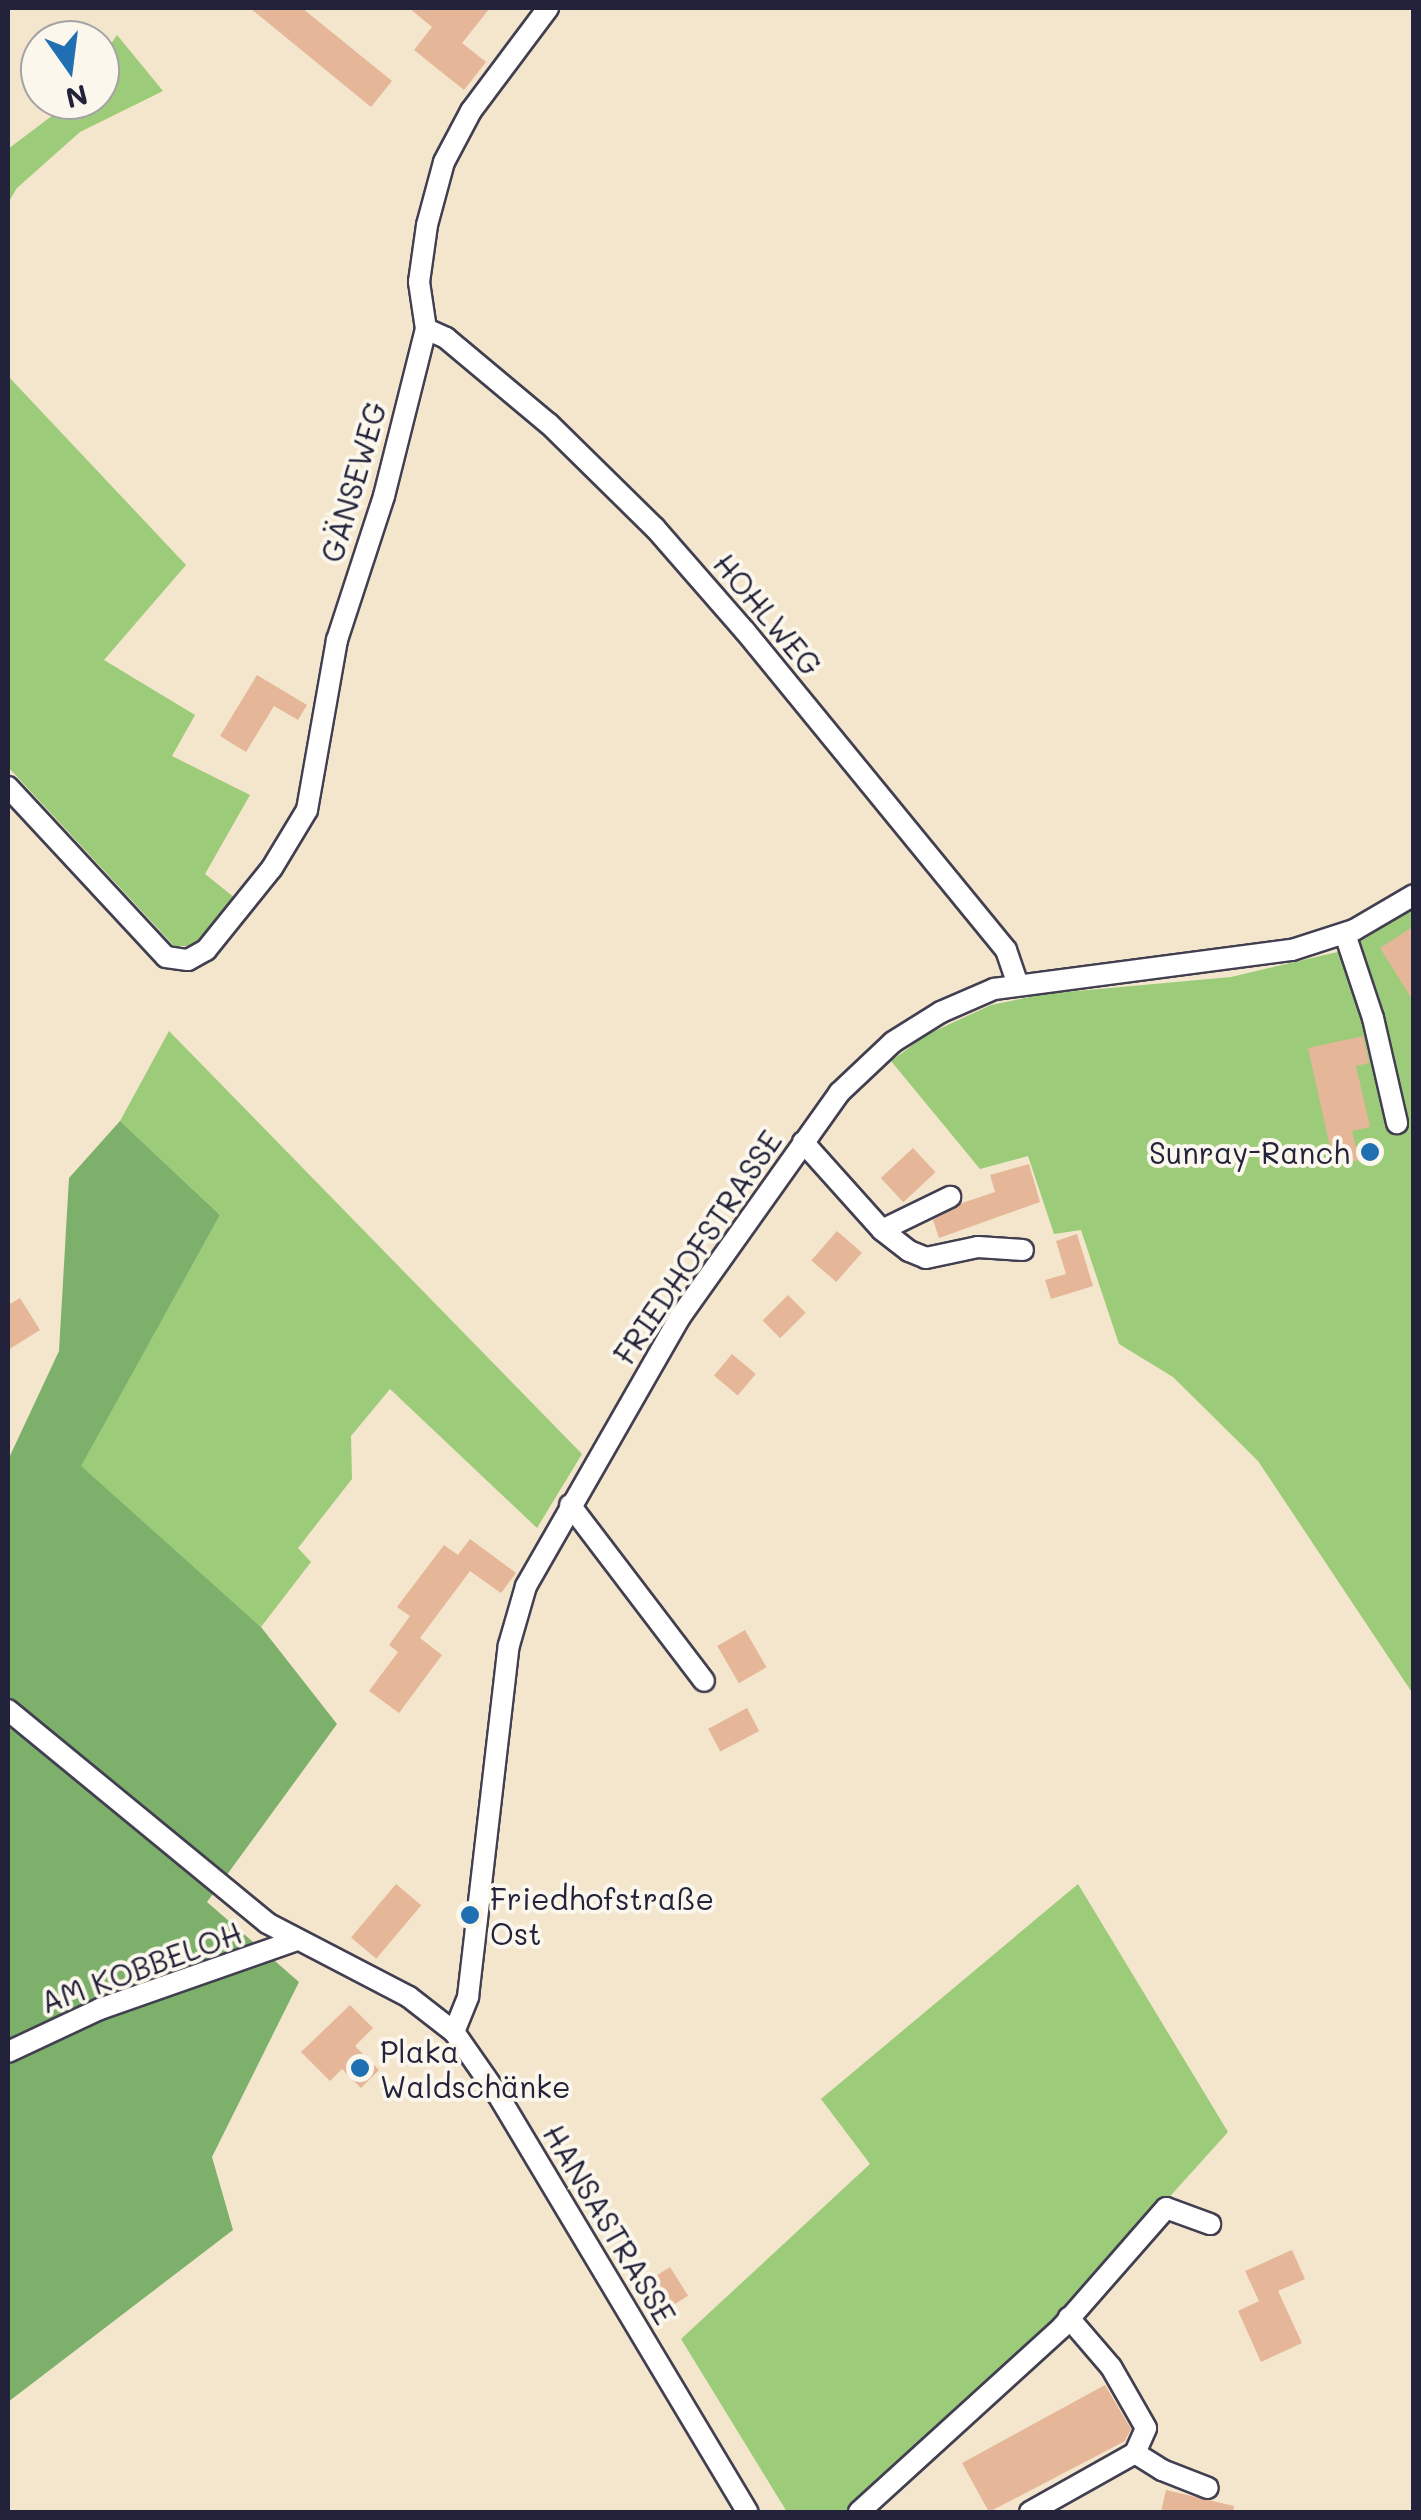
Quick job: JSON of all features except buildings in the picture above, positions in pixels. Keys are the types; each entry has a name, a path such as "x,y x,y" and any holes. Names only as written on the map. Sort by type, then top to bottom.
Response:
{"street":[{"name":"GÄNSEWEG","path":"8,787 166,957 188,960 206,950 272,868 307,810 337,640 384,496 426,329 419,282 427,225 444,162 471,111 548,8"},
{"name":"HOHLWEG","path":"426,329 446,338 549,424 655,528 745,631 1006,950 1017,982"},
{"name":"FRIEDHOFSTRASSE","path":"454,2032 468,1997 515,1619 540,1556 680,1317 840,1093 893,1042 964,1000 1017,982 1292,950 1345,934 1414,895"},
{"path":"1345,934 1373,1018 1397,1122"},
{"path":"803,1142 882,1230 926,1258 978,1247 1022,1250"},
{"path":"882,1230 950,1197"},
{"path":"570,1505 704,1681"},
{"name":"HANSASTRASSE","path":"8,1710 267,1923 409,1997 454,2032 498,2095 748,2512"},
{"name":"AM KOBBELOH","path":"8,2052 100,2009 296,1940"},
{"path":"858,2512 1070,2318 1166,2208 1210,2224"},
{"path":"1030,2512 1136,2453 1146,2428 1111,2367 1070,2318"},
{"path":"1136,2453 1162,2470 1208,2488"}],"green space":[{"path":"120,39 163,91 120,112"},
{"path":"46,120 104,120 80,132 17,188 8,203 8,149"},
{"path":"8,376 186,565 104,660 195,715 172,756 250,795 205,874 235,898 197,946 174,946 8,767"},
{"path":"1413,909 1413,1694 1258,1461 1173,1377 1119,1344 1081,1230 1054,1234 1028,1156 980,1169 891,1061 928,1034 991,1005 1044,994 1231,977 1346,950"},
{"path":"169,1031 582,1454 537,1528 390,1389 351,1436 352,1479 298,1548 311,1562 261,1627 80,1466 220,1215 120,1121"},
{"path":"120,1121 220,1215 81,1466 261,1627 337,1724 207,1902 299,1982 212,2157 233,2230 8,2402 8,1460 59,1351 69,1178"},
{"path":"1078,1884 1228,2132 1055,2324 847,2512 787,2512 681,2339 870,2164 821,2099"}],"place":[{"name":"Sunray-Ranch","path":"1370,1152"},
{"name":"Friedhofstraße Ost","path":"470,1915"},
{"name":"Plaka Waldschänke","path":"360,2068"}]}
